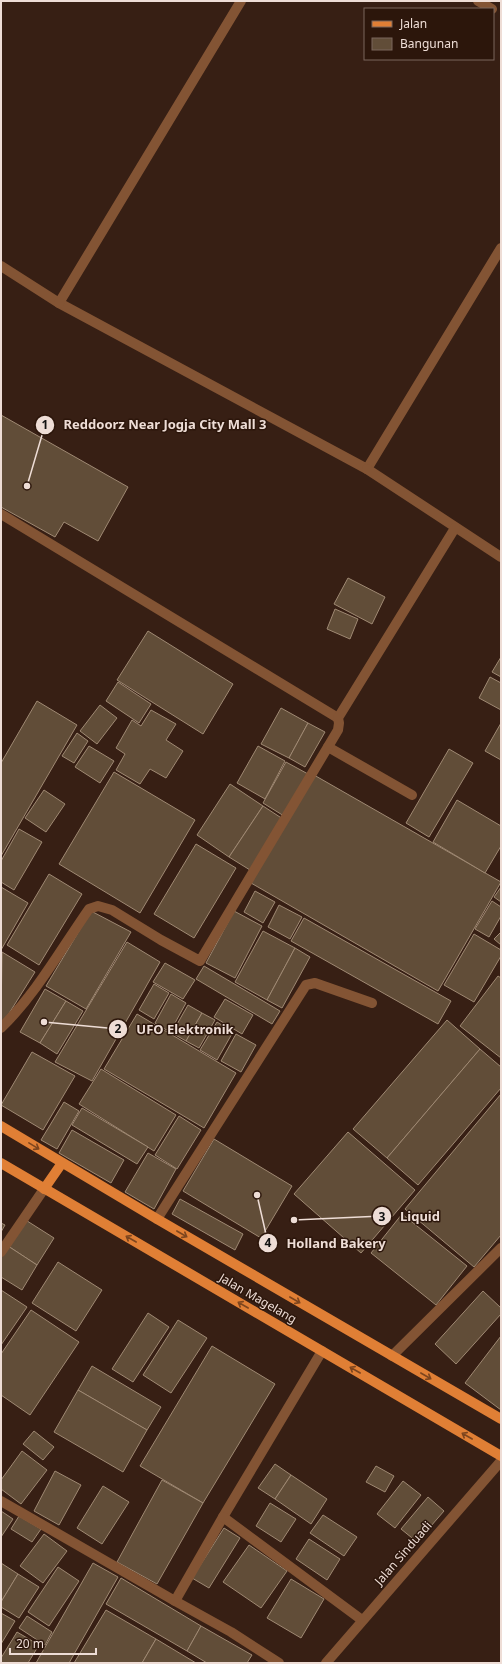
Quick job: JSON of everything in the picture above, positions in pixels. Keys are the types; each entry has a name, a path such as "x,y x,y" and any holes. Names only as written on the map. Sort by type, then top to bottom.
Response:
{"main road":[{"name":"Jalan Magelang","path":"1,1126 157,1220 501,1419"},
{"name":"Jalan Magelang","path":"1,1163 501,1456"},
{"path":"44,1189 62,1163"}],"street":[{"path":"59,303 241,1"},
{"path":"478,1 491,8"},
{"path":"367,469 501,248"},
{"path":"1,266 59,303 367,469 501,557"},
{"path":"1,514 338,718"},
{"path":"1,1028 44,976 89,910 94,907 98,906 112,910 161,940 200,961 338,730 338,718 455,528"},
{"path":"328,747 412,795"},
{"path":"157,1220 306,985 315,983 372,1003"},
{"path":"1,1252 44,1189"},
{"path":"392,1356 501,1248"},
{"path":"175,1601 322,1351"},
{"name":"Jalan Sinduadi","path":"326,1663 501,1460"},
{"path":"1,1501 231,1632 279,1663"},
{"path":"223,1517 362,1620"}],"building":[{"path":"1,415 128,487 98,541 64,522 55,537 1,507"},
{"path":"348,578 385,597 372,624 334,604"},
{"path":"335,609 358,619 350,639 327,629"},
{"path":"148,631 233,684 203,734 117,680"},
{"path":"501,657 501,677 492,672"},
{"path":"490,677 501,683 501,710 479,698"},
{"path":"118,682 151,704 139,723 106,701"},
{"path":"37,701 77,725 1,856 1,763"},
{"path":"100,705 117,718 97,744 80,731"},
{"path":"281,708 308,723 289,758 261,744"},
{"path":"151,710 176,724 166,740 183,751 166,778 150,769 140,784 116,770 125,754 116,748 132,720 141,726"},
{"path":"308,723 325,732 305,767 289,758"},
{"path":"501,723 501,760 485,751"},
{"path":"77,733 88,741 74,763 62,756"},
{"path":"89,746 114,761 100,783 75,767"},
{"path":"258,746 285,761 265,799 237,783"},
{"path":"449,749 473,763 429,837 406,823"},
{"path":"286,762 308,774 284,816 263,803"},
{"path":"114,772 195,820 140,913 59,864"},
{"path":"314,775 501,882 438,991 251,883"},
{"path":"230,784 263,806 229,857 197,835"},
{"path":"44,790 65,804 46,832 25,818"},
{"path":"457,800 501,826 501,846 485,873 433,842"},
{"path":"263,806 283,819 250,870 229,857"},
{"path":"19,829 42,842 14,890 1,882 1,861"},
{"path":"196,844 236,868 194,938 154,914"},
{"path":"49,874 82,894 39,965 7,945"},
{"path":"1,887 28,903 1,950"},
{"path":"501,887 501,902 494,897"},
{"path":"255,891 275,902 263,923 244,912"},
{"path":"492,901 501,907 501,916 489,937 475,929"},
{"path":"279,905 302,917 290,939 268,927"},
{"path":"91,911 131,932 86,1009 46,986"},
{"path":"234,911 262,926 235,978 206,963"},
{"path":"304,918 451,1001 438,1024 291,941"},
{"path":"263,931 295,948 267,1000 235,982"},
{"path":"501,932 501,945 494,939"},
{"path":"474,934 501,950 501,956 474,1002 444,985"},
{"path":"127,942 160,962 92,1081 55,1062"},
{"path":"295,948 310,957 282,1008 267,1000"},
{"path":"2,952 35,972 3,1023 1,1021"},
{"path":"165,963 195,980 183,999 153,982"},
{"path":"204,966 280,1011 272,1024 196,979"},
{"path":"498,976 501,978 501,1058 460,1026"},
{"path":"154,984 169,993 154,1019 139,1010"},
{"path":"45,989 66,1001 40,1043 20,1032"},
{"path":"171,994 186,1003 170,1032 155,1023"},
{"path":"225,999 253,1015 242,1034 214,1017"},
{"path":"66,1001 83,1011 57,1054 40,1043"},
{"path":"188,1005 202,1013 186,1041 172,1033"},
{"path":"202,1013 215,1020 199,1048 186,1041"},
{"path":"137,1014 236,1073 204,1128 104,1069"},
{"path":"447,1020 480,1049 387,1158 353,1129"},
{"path":"217,1022 233,1032 217,1060 200,1050"},
{"path":"236,1034 256,1045 241,1072 221,1061"},
{"path":"480,1049 501,1067 501,1088 418,1185 387,1158"},
{"path":"32,1052 75,1076 43,1130 1,1105"},
{"path":"101,1069 176,1115 154,1151 79,1104"},
{"path":"501,1094 501,1235 474,1267 405,1209"},
{"path":"64,1102 79,1111 57,1149 41,1140"},
{"path":"82,1108 148,1147 137,1164 72,1125"},
{"path":"179,1116 201,1130 177,1169 155,1155"},
{"path":"72,1130 124,1160 111,1183 59,1153"},
{"path":"348,1132 415,1190 361,1253 294,1194"},
{"path":"214,1139 292,1186 261,1238 183,1191"},
{"path":"148,1153 176,1169 154,1209 125,1192"},
{"path":"180,1199 243,1234 235,1250 172,1214"},
{"path":"402,1214 467,1266 436,1305 371,1253"},
{"path":"24,1219 54,1238 37,1265 8,1246"},
{"path":"1,1223 5,1225 1,1232"},
{"path":"8,1246 37,1265 22,1290 1,1277 1,1256"},
{"path":"58,1262 102,1290 76,1331 32,1303"},
{"path":"1,1290 27,1307 1,1345"},
{"path":"483,1291 501,1308 501,1314 456,1364 435,1344"},
{"path":"31,1310 79,1342 30,1415 1,1395 1,1354"},
{"path":"148,1313 169,1327 133,1382 112,1369"},
{"path":"178,1320 207,1338 171,1393 143,1375"},
{"path":"501,1336 501,1410 465,1383"},
{"path":"212,1346 275,1384 203,1503 140,1466"},
{"path":"92,1366 161,1407 147,1430 78,1390"},
{"path":"78,1390 147,1430 123,1472 54,1432"},
{"path":"34,1431 54,1447 43,1460 23,1444"},
{"path":"22,1451 47,1470 21,1504 1,1489 1,1480"},
{"path":"275,1464 291,1475 275,1499 258,1488"},
{"path":"376,1466 394,1476 385,1492 366,1482"},
{"path":"55,1471 81,1485 59,1525 34,1511"},
{"path":"291,1475 327,1499 311,1524 275,1499"},
{"path":"162,1480 203,1503 157,1584 117,1562"},
{"path":"403,1481 421,1495 395,1528 377,1514"},
{"path":"103,1486 129,1502 102,1544 77,1528"},
{"path":"428,1497 444,1511 417,1542 401,1529"},
{"path":"270,1503 296,1519 281,1542 256,1526"},
{"path":"1,1511 13,1519 1,1537"},
{"path":"323,1515 357,1537 344,1556 310,1533"},
{"path":"19,1516 41,1529 32,1542 11,1529"},
{"path":"224,1528 240,1538 209,1588 192,1578"},
{"path":"44,1534 67,1551 43,1583 20,1566"},
{"path":"309,1539 340,1559 327,1580 296,1559"},
{"path":"249,1545 287,1571 261,1608 223,1582"},
{"path":"1,1563 18,1574 1,1602"},
{"path":"93,1563 118,1577 69,1663 36,1663"},
{"path":"58,1567 79,1581 49,1626 28,1612"},
{"path":"18,1574 39,1587 19,1618 1,1607 1,1602"},
{"path":"121,1578 201,1626 187,1651 106,1604"},
{"path":"291,1579 324,1599 301,1638 267,1618"},
{"path":"106,1610 156,1639 142,1663 74,1663"},
{"path":"1,1613 15,1621 1,1644"},
{"path":"27,1616 52,1632 45,1645 19,1628"},
{"path":"201,1626 252,1655 247,1663 207,1663 187,1651"},
{"path":"17,1632 39,1645 28,1663 1,1663 1,1658"},
{"path":"156,1639 196,1663 142,1663"}],"place":[{"name":"Reddoorz Near Jogja City Mall 3","path":"27,486"},
{"name":"UFO Elektronik","path":"44,1022"},
{"name":"Holland Bakery","path":"257,1195"},
{"name":"Liquid","path":"294,1220"}]}
